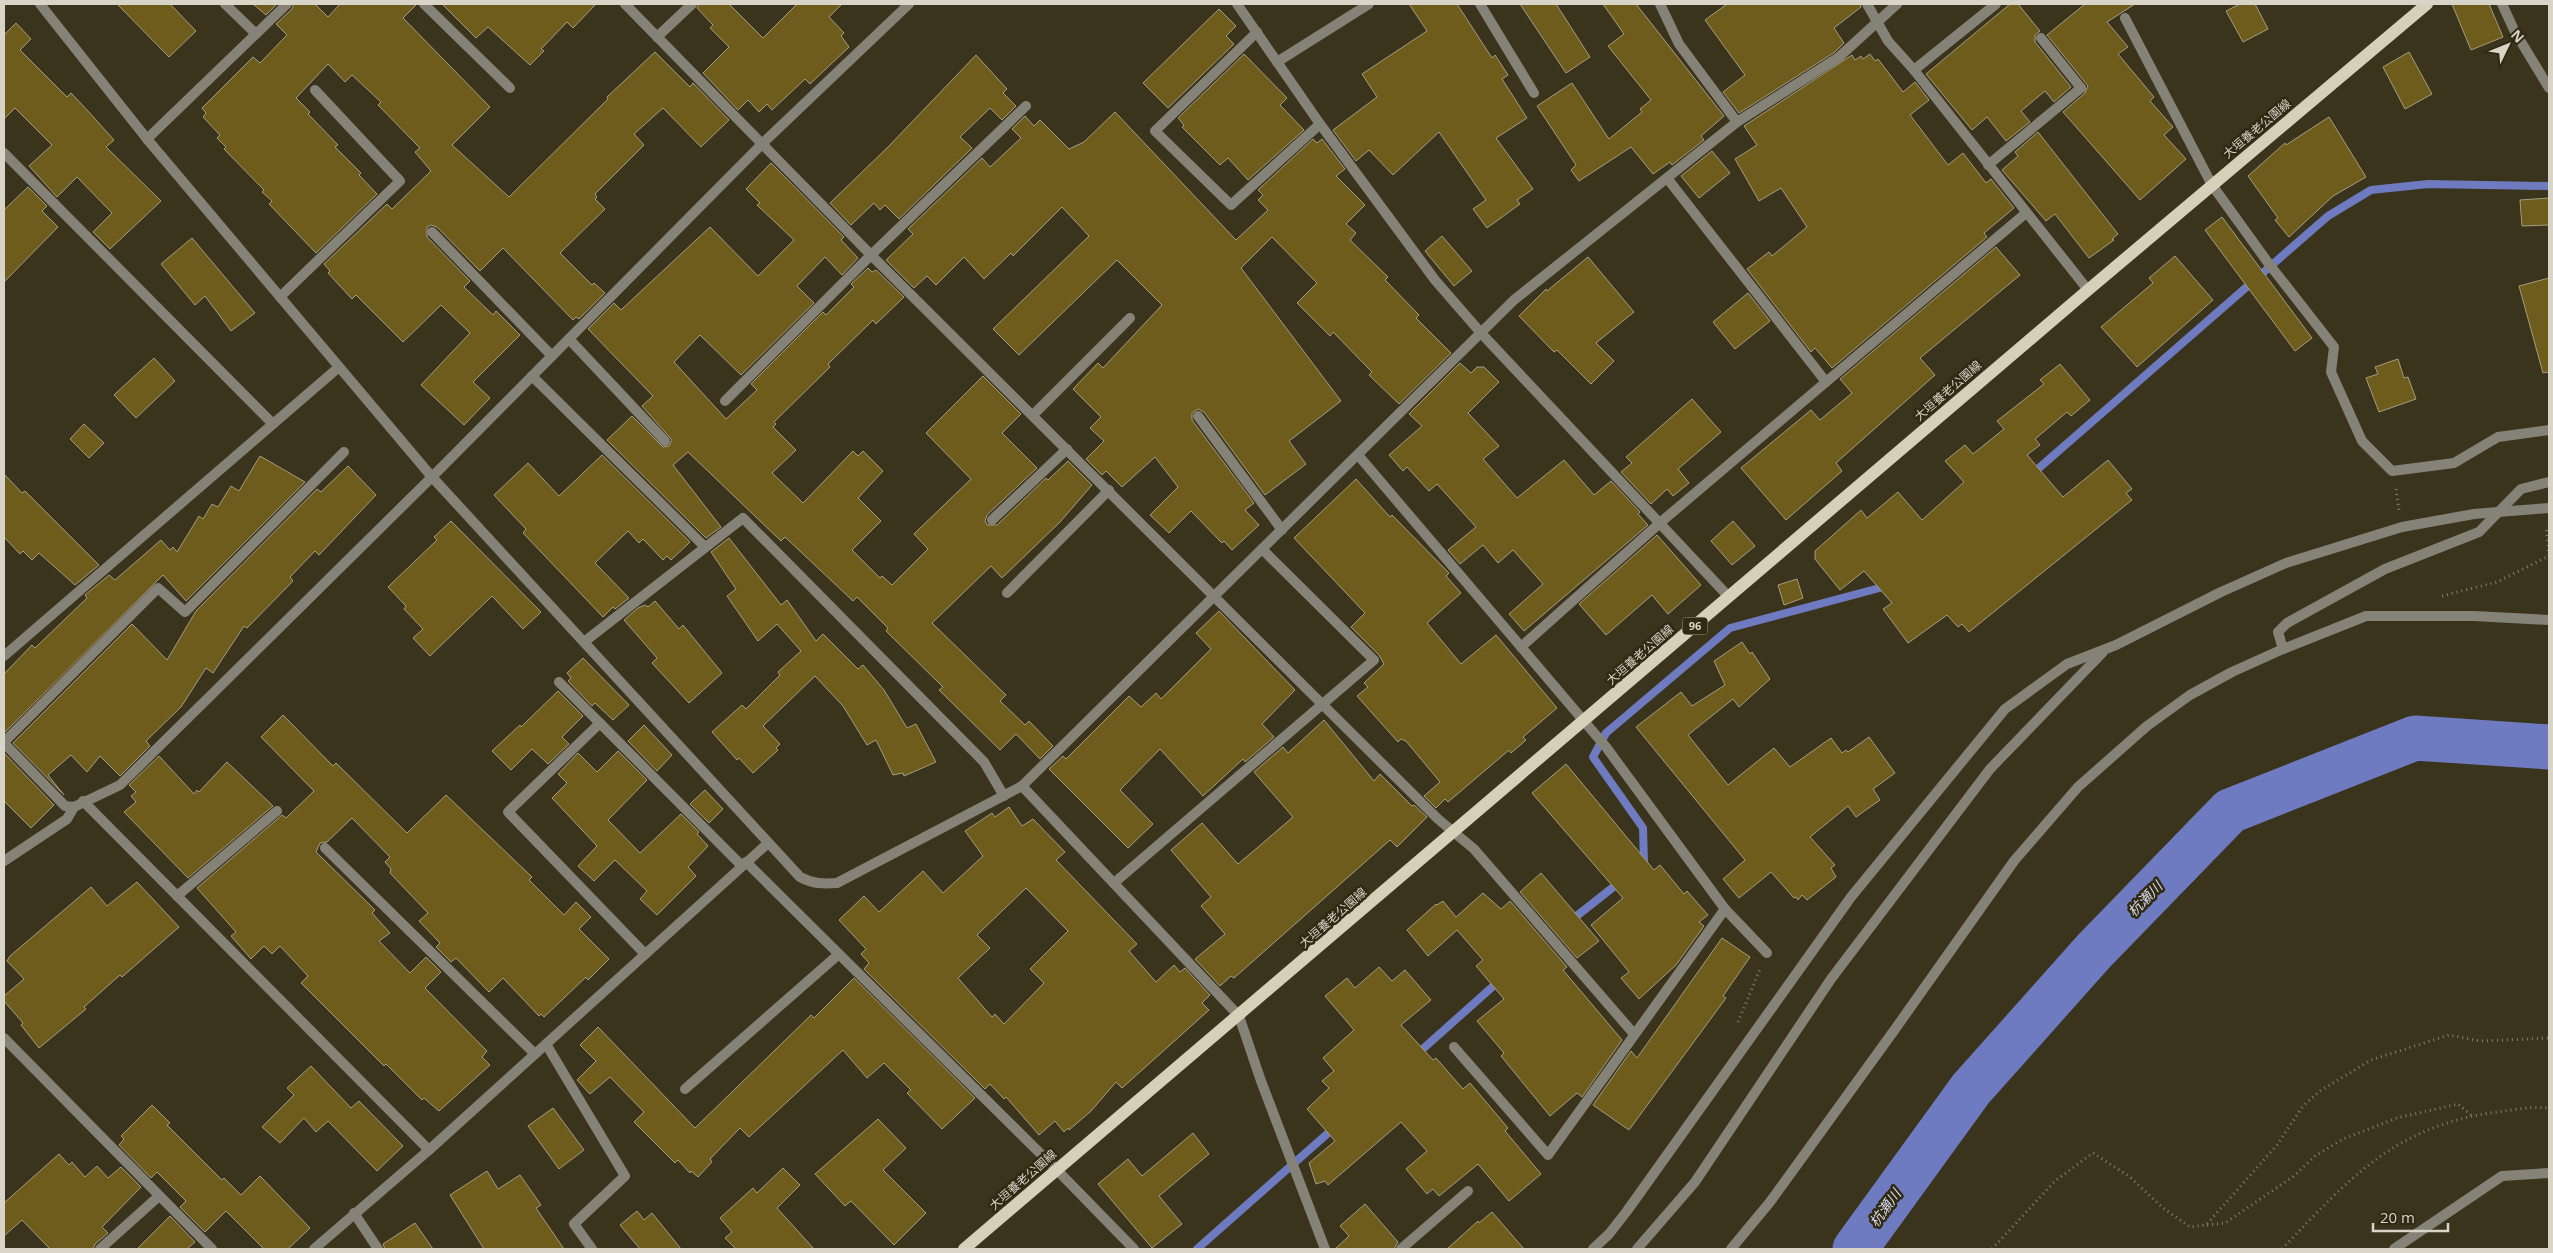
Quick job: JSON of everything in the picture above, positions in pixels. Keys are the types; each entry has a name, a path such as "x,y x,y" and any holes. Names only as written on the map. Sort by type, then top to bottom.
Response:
{"main road":[{"name":"大垣養老公園線","path":"964,1249 2088,290 2427,4"}],"street":[{"path":"40,4 148,139 432,477 800,877 810,882 821,884 837,883 1022,786 1514,300 1737,122 1839,56 1897,4"},
{"path":"225,4 256,34"},
{"path":"148,139 286,4"},
{"path":"424,4 510,88"},
{"path":"625,4 871,255 1322,704 1454,832 1474,849 1634,1034"},
{"path":"657,37 692,4"},
{"path":"4,861 67,819 74,807 120,785 432,477 762,144 909,4"},
{"path":"1238,4 1320,124 1435,280 1481,333 1661,522 1729,597"},
{"path":"1277,62 1369,4"},
{"path":"1480,4 1534,93"},
{"path":"1660,4 1680,44 1737,122"},
{"path":"1867,4 1876,23 1888,41 1914,70 2088,290"},
{"path":"1914,70 1996,4"},
{"path":"2502,4 2515,32 2549,88"},
{"path":"2125,18 2212,185 2269,264 2334,347 2331,372 2362,441 2392,471 2454,463 2498,437 2549,430"},
{"path":"1257,32 1155,131 1231,204 1320,124"},
{"path":"1988,165 2081,88 2041,38"},
{"path":"280,297 400,181 315,90"},
{"path":"725,401 871,255 1026,106"},
{"path":"4,153 274,424"},
{"path":"1667,178 1826,382"},
{"path":"1521,647 1661,522 2026,213"},
{"path":"432,232 552,356"},
{"path":"1033,415 1130,318"},
{"path":"569,339 665,441"},
{"path":"4,656 274,424 304,394 339,367"},
{"path":"532,376 705,547"},
{"path":"1198,416 1282,530"},
{"path":"992,520 1067,449"},
{"path":"74,807 65,806 4,742 158,588 185,612 344,452"},
{"path":"1358,455 1606,746 1725,909 1767,953"},
{"path":"2283,649 2278,632 2287,623 2385,570 2479,532 2496,512 2521,489 2549,482"},
{"path":"1007,593 1109,490"},
{"path":"1593,1249 1609,1234 1627,1211 1852,897 2005,709 2068,664 2106,649 2221,592 2286,563 2402,527 2496,512 2547,508"},
{"path":"584,642 743,518 984,762 1004,796"},
{"path":"1114,883 1374,660 1262,549"},
{"path":"1731,1249 1770,1202 2014,861 2053,814 2109,759 2147,726 2183,700 2232,672 2283,649 2366,616 2474,616 2549,620"},
{"path":"1637,1249 1695,1182 1831,979 1990,770 2106,649"},
{"path":"559,682 744,864 839,954 1134,1249"},
{"path":"600,723 508,812 645,954"},
{"path":"1022,786 1239,1016 1261,1081 1326,1249"},
{"path":"84,801 429,1150"},
{"path":"177,896 277,811"},
{"path":"314,1249 429,1150 768,843"},
{"path":"325,848 535,1054"},
{"path":"1454,1047 1548,1155 1725,909"},
{"path":"685,1089 839,954"},
{"path":"4,1038 212,1249"},
{"path":"546,1044 625,1176 574,1224 592,1249"},
{"path":"2394,1249 2502,1176 2549,1173"},
{"path":"1401,1249 1468,1192"},
{"path":"100,1249 159,1196"},
{"path":"354,1213 378,1249"}],"path":[{"path":"2392,471 2402,527"},
{"path":"2441,596 2497,582 2549,556 2547,508"},
{"path":"1734,1031 1767,953"},
{"path":"2206,1225 2277,1145 2303,1106 2320,1090 2370,1060 2449,1035 2480,1041 2549,1038"},
{"path":"1992,1249 2055,1181 2093,1153 2130,1177 2163,1208 2190,1227 2225,1223 2294,1176 2315,1156 2343,1139 2375,1126 2458,1104 2472,1115"},
{"path":"2282,1249 2364,1166 2397,1144 2434,1126 2472,1115 2536,1107 2549,1108"}],"building":[{"path":"117,4 170,4 196,31 169,57"},
{"path":"253,4 277,4 266,15"},
{"path":"294,4 315,4 328,17 340,4 417,4 403,18 490,107 452,145 509,197 608,99 607,97 655,52 690,87 693,83 729,120 701,147 663,108 634,134 644,145 595,194 597,197 595,199 605,209 560,253 592,285 594,283 605,293 579,319 576,317 573,320 503,248 480,271 437,227 431,225 427,227 427,237 470,281 464,287 493,315 496,311 520,335 473,382 490,398 464,425 421,385 470,333 441,305 403,342 356,295 352,299 328,273 330,271 324,264 387,204 392,209 431,171 415,152 420,148 378,105 381,102 352,75 345,82 328,64 296,98 310,112 308,114 338,145 335,147 361,173 359,175 377,194 316,253 269,204 272,201 262,192 264,190 224,149 226,147 217,138 220,135 203,117 206,113 202,108 253,57 260,63 287,35 276,24 292,9"},
{"path":"442,4 596,4 573,28 567,22 541,49 544,51 530,65 488,27 476,38"},
{"path":"699,4 729,4 763,38 797,4 842,4 829,17 844,33 841,36 849,47 810,84 805,79 772,110 767,104 759,112 748,100 738,110 703,73 729,47 710,28 713,25 697,8"},
{"path":"1409,4 1457,4 1492,58 1495,55 1508,75 1502,79 1527,118 1496,138 1533,189 1517,200 1520,204 1487,228 1473,209 1486,200 1439,132 1393,175 1369,150 1356,161 1333,130 1377,97 1362,74 1427,31"},
{"path":"1520,4 1556,4 1590,57 1566,73"},
{"path":"1603,4 1636,4 1724,116 1701,136 1704,140 1672,165 1670,162 1653,174 1631,147 1579,181 1571,170 1576,165 1537,106 1572,83 1609,139 1642,112 1640,109 1651,100 1608,46 1624,34"},
{"path":"1727,4 1860,4 1861,7 1834,28 1844,43 1835,52 1739,113 1723,92 1745,75 1705,20"},
{"path":"2010,4 2018,4 2040,31 2035,35 2035,42 2071,87 2054,102 2045,91 2021,111 2030,122 2006,141 1987,117 1972,130 1926,74"},
{"path":"2085,4 2135,4 2107,22 2128,47 2118,54 2154,97 2150,101 2173,127 2164,135 2186,159 2140,200 2063,112 2085,93 2088,86 2047,35"},
{"path":"2240,4 2255,4 2268,29 2243,42 2226,11"},
{"path":"2452,4 2489,4 2503,37 2471,50"},
{"path":"1219,9 1236,26 1226,36 1234,44 1168,108 1143,83"},
{"path":"16,23 31,39 20,50 67,97 71,93 88,111 114,140 106,147 161,201 110,249 93,232 112,213 77,177 57,197 29,166 52,145 15,108 4,119 4,33"},
{"path":"2409,52 2432,94 2405,109 2383,67"},
{"path":"1244,54 1287,98 1280,105 1304,130 1248,180 1228,158 1220,165 1182,127 1184,125 1178,118"},
{"path":"1870,54 1875,61 1878,59 1903,92 1915,82 1929,100 1910,115 1948,165 1963,153 1986,183 1991,179 2014,208 1984,233 1987,237 1832,368 1815,348 1811,352 1747,269 1769,252 1772,256 1807,227 1781,188 1759,201 1735,159 1757,145 1744,126 1852,55 1855,60 1861,56 1863,59"},
{"path":"976,55 1007,89 1003,93 1016,106 1002,120 990,108 960,137 972,148 899,219 885,205 880,210 874,203 851,225 830,203 888,147"},
{"path":"1115,112 1236,240 1268,210 1258,200 1263,195 1258,190 1313,139 1317,143 1322,139 1345,169 1336,176 1365,205 1346,224 1356,233 1350,240 1388,277 1385,280 1419,315 1416,318 1451,353 1399,404 1369,375 1372,372 1333,332 1330,336 1297,303 1317,283 1272,237 1241,268 1341,401 1289,441 1306,464 1265,495 1204,412 1198,409 1192,413 1192,420 1254,503 1245,510 1259,525 1232,550 1224,541 1222,543 1191,511 1169,533 1150,515 1178,487 1155,457 1122,487 1106,471 1102,475 1086,459 1104,441 1090,428 1101,417 1073,389 1098,363 1103,368 1162,305 1117,260 1019,355 993,329 1089,236 1062,207 1013,256 1011,253 984,279 964,257 936,285 927,276 914,288 886,260 913,234 908,229 982,158 990,167 1021,138 1012,129 1025,116 1034,126 1040,120 1069,149 1084,142"},
{"path":"2329,117 2366,177 2333,196 2289,237 2275,220 2278,218 2248,176 2285,143 2286,145"},
{"path":"2038,132 2118,234 2112,239 2114,240 2089,258 2055,214 2046,221 2002,170 2018,156 2015,152"},
{"path":"1712,151 1730,173 1699,198 1681,176"},
{"path":"771,163 844,237 841,240 858,258 842,275 825,257 797,286 814,303 741,375 700,335 674,362 726,419 757,390 751,384 823,312 826,315 854,287 851,284 868,268 872,272 876,270 904,297 876,324 873,320 828,364 830,367 774,422 776,424 773,427 796,450 772,473 803,503 853,451 858,456 863,451 883,471 858,498 881,521 852,550 880,578 882,576 892,585 928,549 914,534 971,479 926,433 983,376 1021,414 1002,433 1037,468 987,515 985,521 987,525 997,525 1046,478 1048,480 1068,461 1092,485 1060,522 1002,578 991,566 932,623 1006,695 1000,701 1025,725 1029,721 1053,746 1040,759 1016,734 1000,750 939,690 943,687 886,631 888,628 857,597 853,601 785,537 781,541 688,452 673,465 721,527 706,538 607,440 632,416 663,447 669,446 672,440 642,406 653,396 588,329 614,303 621,310 710,227 758,276 794,240 757,205 760,203 746,189"},
{"path":"28,187 47,206 42,211 58,227 4,282 4,210"},
{"path":"2549,198 2549,225 2522,226 2520,200"},
{"path":"2222,217 2312,338 2295,351 2205,230"},
{"path":"1442,236 1472,271 1454,286 1425,251"},
{"path":"192,238 255,313 231,331 205,296 195,305 161,264"},
{"path":"1996,247 2020,275 1920,358 1935,375 1836,463 1842,471 1786,520 1741,468 1811,410 1820,420 1852,393 1840,379"},
{"path":"2175,256 2213,300 2137,367 2101,327 2153,283 2149,278"},
{"path":"1588,257 1634,312 1596,343 1614,361 1591,384 1557,350 1554,352 1519,316 1546,289 1547,291"},
{"path":"2549,278 2549,372 2543,373 2519,286"},
{"path":"1748,293 1770,321 1735,349 1713,322"},
{"path":"154,358 175,381 136,418 114,395"},
{"path":"2398,359 2404,378 2408,377 2416,399 2379,412 2366,378 2378,374 2375,367"},
{"path":"1460,363 1471,373 1477,367 1484,367 1499,382 1468,413 1499,446 1483,459 1517,498 1564,460 1594,495 1611,481 1640,512 1638,514 1648,525 1524,631 1509,614 1543,584 1513,550 1498,563 1483,545 1460,564 1448,550 1476,527 1437,484 1429,491 1407,467 1403,471 1389,455 1422,426 1409,414"},
{"path":"2060,364 2090,400 2071,416 2067,412 2035,439 2040,445 2027,455 2063,497 2108,460 2132,489 2126,493 2132,500 1969,632 1962,624 1958,627 1947,615 1908,643 1883,609 1892,603 1864,571 1840,590 1815,559 1815,551 1861,510 1867,518 1898,492 1922,520 1964,482 1945,461 1965,445 1973,454 2004,429 1997,421 2044,384 2040,380"},
{"path":"1692,399 1721,432 1678,469 1689,483 1673,496 1667,489 1651,504 1621,472 1632,463 1626,457"},
{"path":"84,424 104,443 89,458 70,439"},
{"path":"602,455 690,542 671,560 667,556 663,560 643,539 639,543 628,531 595,563 629,598 615,609 613,607 603,617 523,533 526,529 494,495 528,463 559,496"},
{"path":"260,456 305,482 186,601 163,575 4,733 4,674 32,645 35,648 87,598 85,595 109,575 115,580 161,540 170,550 173,547 177,552 199,516 203,519 212,504 218,507 231,486 239,491"},
{"path":"348,466 376,495 319,555 315,551 290,577 293,581 247,628 244,626 213,673 206,668 181,707 146,741 150,746 120,776 100,756 87,772 71,755 48,775 64,795 13,743 132,624 167,660 196,611 317,489 321,492"},
{"path":"4,474 22,493 25,491 99,565 75,585 39,553 32,560 23,551 20,554 4,537"},
{"path":"1356,479 1390,517 1392,515 1449,573 1446,576 1461,593 1427,623 1461,664 1496,635 1557,708 1523,737 1526,740 1511,753 1509,750 1448,802 1445,799 1436,808 1424,796 1440,782 1406,741 1401,739 1398,742 1357,696 1368,687 1364,683 1384,664 1379,655 1351,627 1365,613 1294,538"},
{"path":"451,521 541,612 523,629 492,596 430,656 413,638 423,629 404,609 406,606 388,587 437,540 434,537"},
{"path":"1733,521 1755,546 1732,565 1711,541"},
{"path":"1657,535 1701,585 1668,614 1652,595 1606,635 1579,604"},
{"path":"729,538 781,605 787,600 816,641 823,634 858,669 863,665 884,690 907,728 916,724 936,762 904,776 903,773 893,775 876,740 867,745 843,706 815,676 763,726 780,744 776,748 778,750 753,773 739,758 737,760 712,732 742,705 746,709 780,675 778,672 801,651 777,624 758,641 727,596 736,589 711,552"},
{"path":"1797,579 1803,598 1784,605 1778,585"},
{"path":"655,601 679,629 683,625 722,673 689,703 652,663 657,658 624,620 638,608 645,605 648,607"},
{"path":"1219,611 1295,690 1262,724 1274,737 1245,762 1243,759 1203,796 1160,749 1120,790 1153,824 1128,848 1049,769 1063,756 1066,759 1129,696 1141,707 1156,693 1161,699 1211,649 1196,633"},
{"path":"1742,642 1750,654 1752,652 1770,679 1739,707 1733,699 1688,735 1728,785 1774,748 1790,767 1831,738 1842,753 1846,750 1848,752 1869,737 1895,773 1873,789 1880,800 1856,817 1848,806 1810,837 1835,865 1831,868 1836,877 1807,900 1802,895 1798,900 1796,897 1794,898 1771,872 1739,898 1723,879 1745,860 1636,727 1681,692 1692,706 1725,685 1714,661"},
{"path":"583,658 629,705 613,720 595,703 592,706 568,681 571,678 567,673"},
{"path":"558,691 583,716 562,737 569,744 548,764 532,749 511,770 492,751 520,725 521,727"},
{"path":"283,715 333,766 336,763 407,833 446,795 532,877 529,880 564,915 576,902 591,917 579,929 609,959 588,980 586,977 544,1017 541,1014 539,1016 503,978 489,992 456,958 451,962 436,947 440,943 419,921 428,913 390,873 391,869 385,862 390,857 352,818 327,842 320,843 316,852 375,910 372,913 390,933 379,941 410,973 426,957 441,972 425,988 487,1051 482,1057 490,1065 439,1111 424,1098 422,1100 386,1064 384,1066 301,983 308,976 280,946 272,954 264,946 251,959 231,936 236,932 197,888 282,815 286,818 314,791 261,737"},
{"path":"1324,720 1374,781 1380,774 1412,806 1414,805 1427,817 1397,847 1390,840 1234,978 1231,976 1220,986 1195,959 1225,934 1201,906 1211,897 1171,850 1202,823 1238,864 1257,848 1293,817 1254,772 1283,747 1288,753"},
{"path":"644,725 672,755 657,771 628,741"},
{"path":"618,751 647,780 608,820 640,853 681,814 699,832 697,834 708,846 688,867 696,876 657,915 640,899 647,891 615,860 594,881 578,866 597,846 552,798 567,783 558,774 578,753 597,772"},
{"path":"4,753 54,805 31,828 4,801"},
{"path":"159,756 194,794 197,790 199,792 227,762 273,806 188,878 124,812 136,802 131,796 136,792 129,785"},
{"path":"1566,764 1654,870 1660,865 1684,894 1687,891 1708,915 1699,922 1704,926 1676,965 1639,999 1621,978 1629,972 1591,925 1623,898 1532,793"},
{"path":"705,790 723,809 709,823 690,804"},
{"path":"1009,807 1022,826 1033,819 1065,852 1056,860 1137,944 1129,951 1156,982 1174,965 1180,972 1185,968 1210,995 1202,1003 1209,1010 1122,1088 1116,1082 1091,1111 1064,1132 1055,1121 1039,1135 1006,1097 1004,1099 990,1084 985,1089 864,969 869,963 861,954 866,949 839,920 864,896 879,912 923,871 943,893 983,856 965,831 992,813 995,817","holes":["1026,888 1068,931 1030,969 1044,983 1004,1024 995,1014 992,1017 958,978 990,948 977,935"]},
{"path":"1541,873 1599,941 1577,958 1520,892"},
{"path":"137,882 179,927 122,977 120,975 84,1007 86,1009 39,1048 21,1025 23,1023 4,1001 4,996 24,979 7,961 10,956 91,887 107,906"},
{"path":"1483,893 1501,909 1510,901 1567,967 1563,970 1622,1040 1582,1097 1577,1093 1550,1116 1501,1056 1504,1053 1477,1021 1504,999 1476,966 1483,960 1457,930 1428,956 1407,930 1436,904 1443,901 1456,917"},
{"path":"1722,938 1750,957 1723,996 1726,998 1629,1130 1593,1105 1631,1051 1637,1058"},
{"path":"1379,967 1392,981 1405,970 1431,1000 1401,1025 1433,1060 1436,1058 1463,1089 1470,1083 1508,1128 1505,1131 1541,1174 1509,1201 1478,1164 1439,1196 1433,1189 1427,1194 1406,1169 1427,1151 1401,1122 1328,1185 1325,1181 1316,1184 1309,1163 1335,1141 1307,1109 1329,1088 1322,1081 1334,1071 1323,1058 1354,1030 1325,996 1347,978 1355,988"},
{"path":"854,978 975,1098 942,1129 907,1093 911,1090 884,1063 867,1078 843,1050 749,1137 740,1128 710,1159 712,1162 698,1177 691,1171 690,1173 678,1160 675,1163 634,1122 644,1112 610,1077 590,1094 577,1080 596,1061 580,1045 598,1027 695,1128 811,1015 814,1018"},
{"path":"311,1066 351,1108 359,1101 403,1146 377,1171 328,1121 316,1132 304,1118 280,1143 262,1127 294,1095 287,1088"},
{"path":"152,1105 170,1123 167,1125 222,1180 224,1178 241,1195 260,1176 310,1228 288,1249 264,1249 226,1211 205,1232 180,1207 186,1201 157,1172 151,1178 119,1145 124,1139 121,1136"},
{"path":"553,1108 584,1150 559,1169 528,1126"},
{"path":"878,1119 906,1148 883,1170 926,1213 894,1245 851,1201 845,1206 815,1174"},
{"path":"1193,1133 1209,1154 1159,1196 1182,1224 1152,1248 1098,1184 1128,1159 1142,1176"},
{"path":"59,1154 69,1165 72,1162 85,1177 97,1166 108,1178 121,1167 141,1187 102,1227 108,1233 95,1244 93,1249 50,1249 22,1220 4,1236 4,1203"},
{"path":"783,1168 800,1185 777,1208 814,1249 736,1249 725,1238 732,1232 720,1218 753,1188 757,1193"},
{"path":"487,1171 498,1189 520,1175 541,1205 536,1208 564,1249 484,1249 450,1195"},
{"path":"1365,1204 1398,1242 1394,1249 1335,1249 1349,1236 1340,1226"},
{"path":"637,1211 644,1220 652,1213 681,1249 640,1249 620,1225"},
{"path":"1492,1212 1524,1249 1447,1249 1478,1221 1479,1223"},
{"path":"170,1216 195,1242 187,1249 137,1249"},
{"path":"415,1223 433,1249 385,1249 383,1244"}],"waterway":[{"path":"2031,475 2328,216 2371,190 2428,184 2549,186"},
{"path":"1639,866 1644,862 1643,828 1593,757 1606,733 1730,628 1887,586"},
{"name":"杭瀬川","path":"1855,1249 1971,1089 2094,951 2230,811 2415,738 2549,747"},
{"path":"1569,922 1621,881"},
{"path":"1416,1055 1499,981"},
{"path":"1197,1249 1335,1127"}]}
